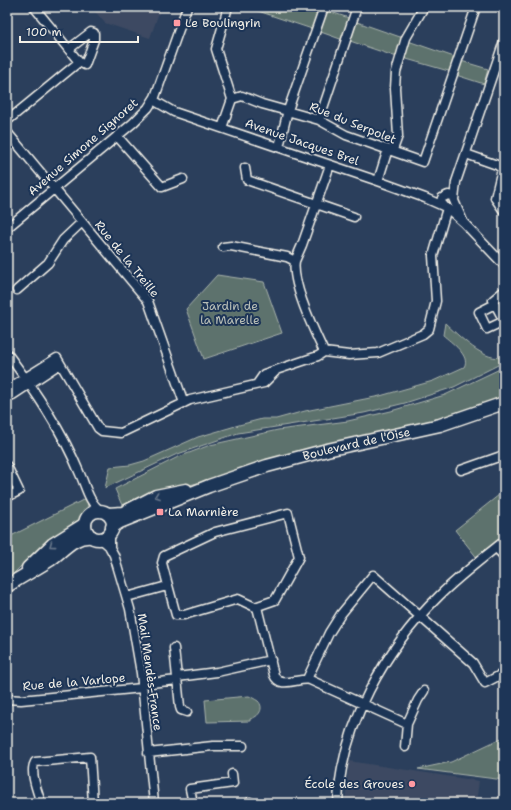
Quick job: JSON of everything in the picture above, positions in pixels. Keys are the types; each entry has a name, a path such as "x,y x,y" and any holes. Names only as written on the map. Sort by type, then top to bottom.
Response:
{"main road":[{"name":"Boulevard de l'Oise","path":"12,583 50,559 74,541 83,537 104,534 120,522 208,486 283,462 440,425 504,403"},
{"name":"Boulevard de l'Oise","path":"12,583 48,547 95,513 122,513 162,494 208,486"},
{"path":"95,513 112,522 104,534 88,533 95,513"}],"street":[{"path":"34,7 79,62 85,65 94,40 94,33 91,32 87,34 69,49"},
{"name":"Avenue Simone Signoret","path":"7,228 117,136 148,108 159,89 187,7"},
{"path":"222,128 232,98 216,49 228,7"},
{"path":"279,147 288,110 324,7"},
{"path":"319,120 357,7"},
{"path":"378,181 390,149 398,136 395,88 396,72 406,38 424,7"},
{"name":"Rue du Serpolet","path":"232,98 242,96 262,104 288,110 319,120 346,135 390,149 395,153 423,162 476,7"},
{"path":"445,207 453,206 456,182 504,42"},
{"path":"7,121 79,62"},
{"path":"159,89 162,100 170,110"},
{"name":"Avenue Jacques Brel","path":"153,100 170,110 378,181 445,207 464,223 504,265"},
{"name":"Avenue Jacques Brel","path":"148,108 170,110"},
{"name":"Rue de la Treille","path":"7,132 148,301 184,403"},
{"path":"117,136 162,186 183,179"},
{"path":"466,154 497,165 502,169 495,198 504,211"},
{"path":"324,352 295,275 295,261 317,205 330,165"},
{"path":"245,168 247,180 354,217"},
{"path":"7,396 13,395 28,381 58,361 98,428 102,431 120,433 184,403 266,382 275,372 318,356 324,352 349,355 378,353 402,344 430,329 436,301 433,256 445,207 441,200 456,182"},
{"path":"445,196 450,195 454,201"},
{"name":"Avenue Jacques Brel","path":"425,198 445,196"},
{"name":"Avenue Jacques Brel","path":"454,201 464,223"},
{"name":"Rue de la Treille","path":"17,290 48,263 63,240 82,222"},
{"path":"223,247 232,246 287,256 295,261"},
{"path":"495,304 493,300 504,291"},
{"path":"7,353 28,381 71,453 95,513"},
{"path":"7,392 17,383 28,381"},
{"path":"461,470 504,455"},
{"path":"7,466 19,491 7,497"},
{"path":"288,513 299,557 276,599 253,606 238,599 177,616 173,610 167,586 162,563 165,554 215,532 288,513"},
{"name":"Mail Mendès-France","path":"104,534 127,597 142,686 154,803"},
{"path":"338,803 343,756 364,704 388,660 420,617 447,589 504,540"},
{"path":"496,548 504,556"},
{"path":"307,679 341,614 372,575 473,663 485,683 504,673"},
{"path":"127,597 167,586"},
{"path":"257,606 275,678 285,683 307,679 407,724"},
{"path":"174,648 180,709 187,712"},
{"name":"Rue de la Varlope","path":"7,699 21,700 142,686 217,672 270,660"},
{"path":"405,747 407,724 418,700 424,691"},
{"path":"148,753 214,746 243,746"},
{"path":"41,803 36,789 33,767 35,762 90,757 93,803"},
{"path":"193,803 190,789 233,783 232,774"}],"shaded area":[{"path":"91,7 161,7 150,38 105,23"},
{"name":"École des Groues","path":"349,761 479,781 476,803 345,803"}],"green space":[{"path":"246,7 319,7 312,29"},
{"path":"325,10 349,18 343,40 318,31"},
{"path":"357,22 403,38 397,57 350,41"},
{"path":"408,41 457,58 452,72 403,58"},
{"path":"461,61 488,69 484,84 456,75"},
{"name":"Jardin de la Marelle","path":"217,275 264,282 282,333 204,359 186,309"},
{"path":"445,323 464,341 481,352 497,358 504,356 504,362 454,387 405,403 364,413 238,433 175,455 105,488 110,467 130,465 144,461 198,437 262,419 276,419 305,411 380,396 433,381 464,367 465,358 463,354 443,335"},
{"path":"504,367 504,399 465,413 265,462 202,482 172,489 124,510 115,489 176,458 210,445 278,430 348,421 391,411 445,395"},
{"path":"504,491 504,537 478,559 455,530"},
{"path":"87,498 88,509 78,526 58,536 32,555 7,580 7,538"},
{"path":"249,696 258,701 261,706 260,712 250,719 250,721 207,722 205,700"},
{"path":"504,737 504,780 418,769 451,762"}],"place":[{"name":"Le Boulingrin","path":"177,23"},
{"name":"La Marnière","path":"160,512"},
{"name":"École des Groues","path":"412,784"}]}
